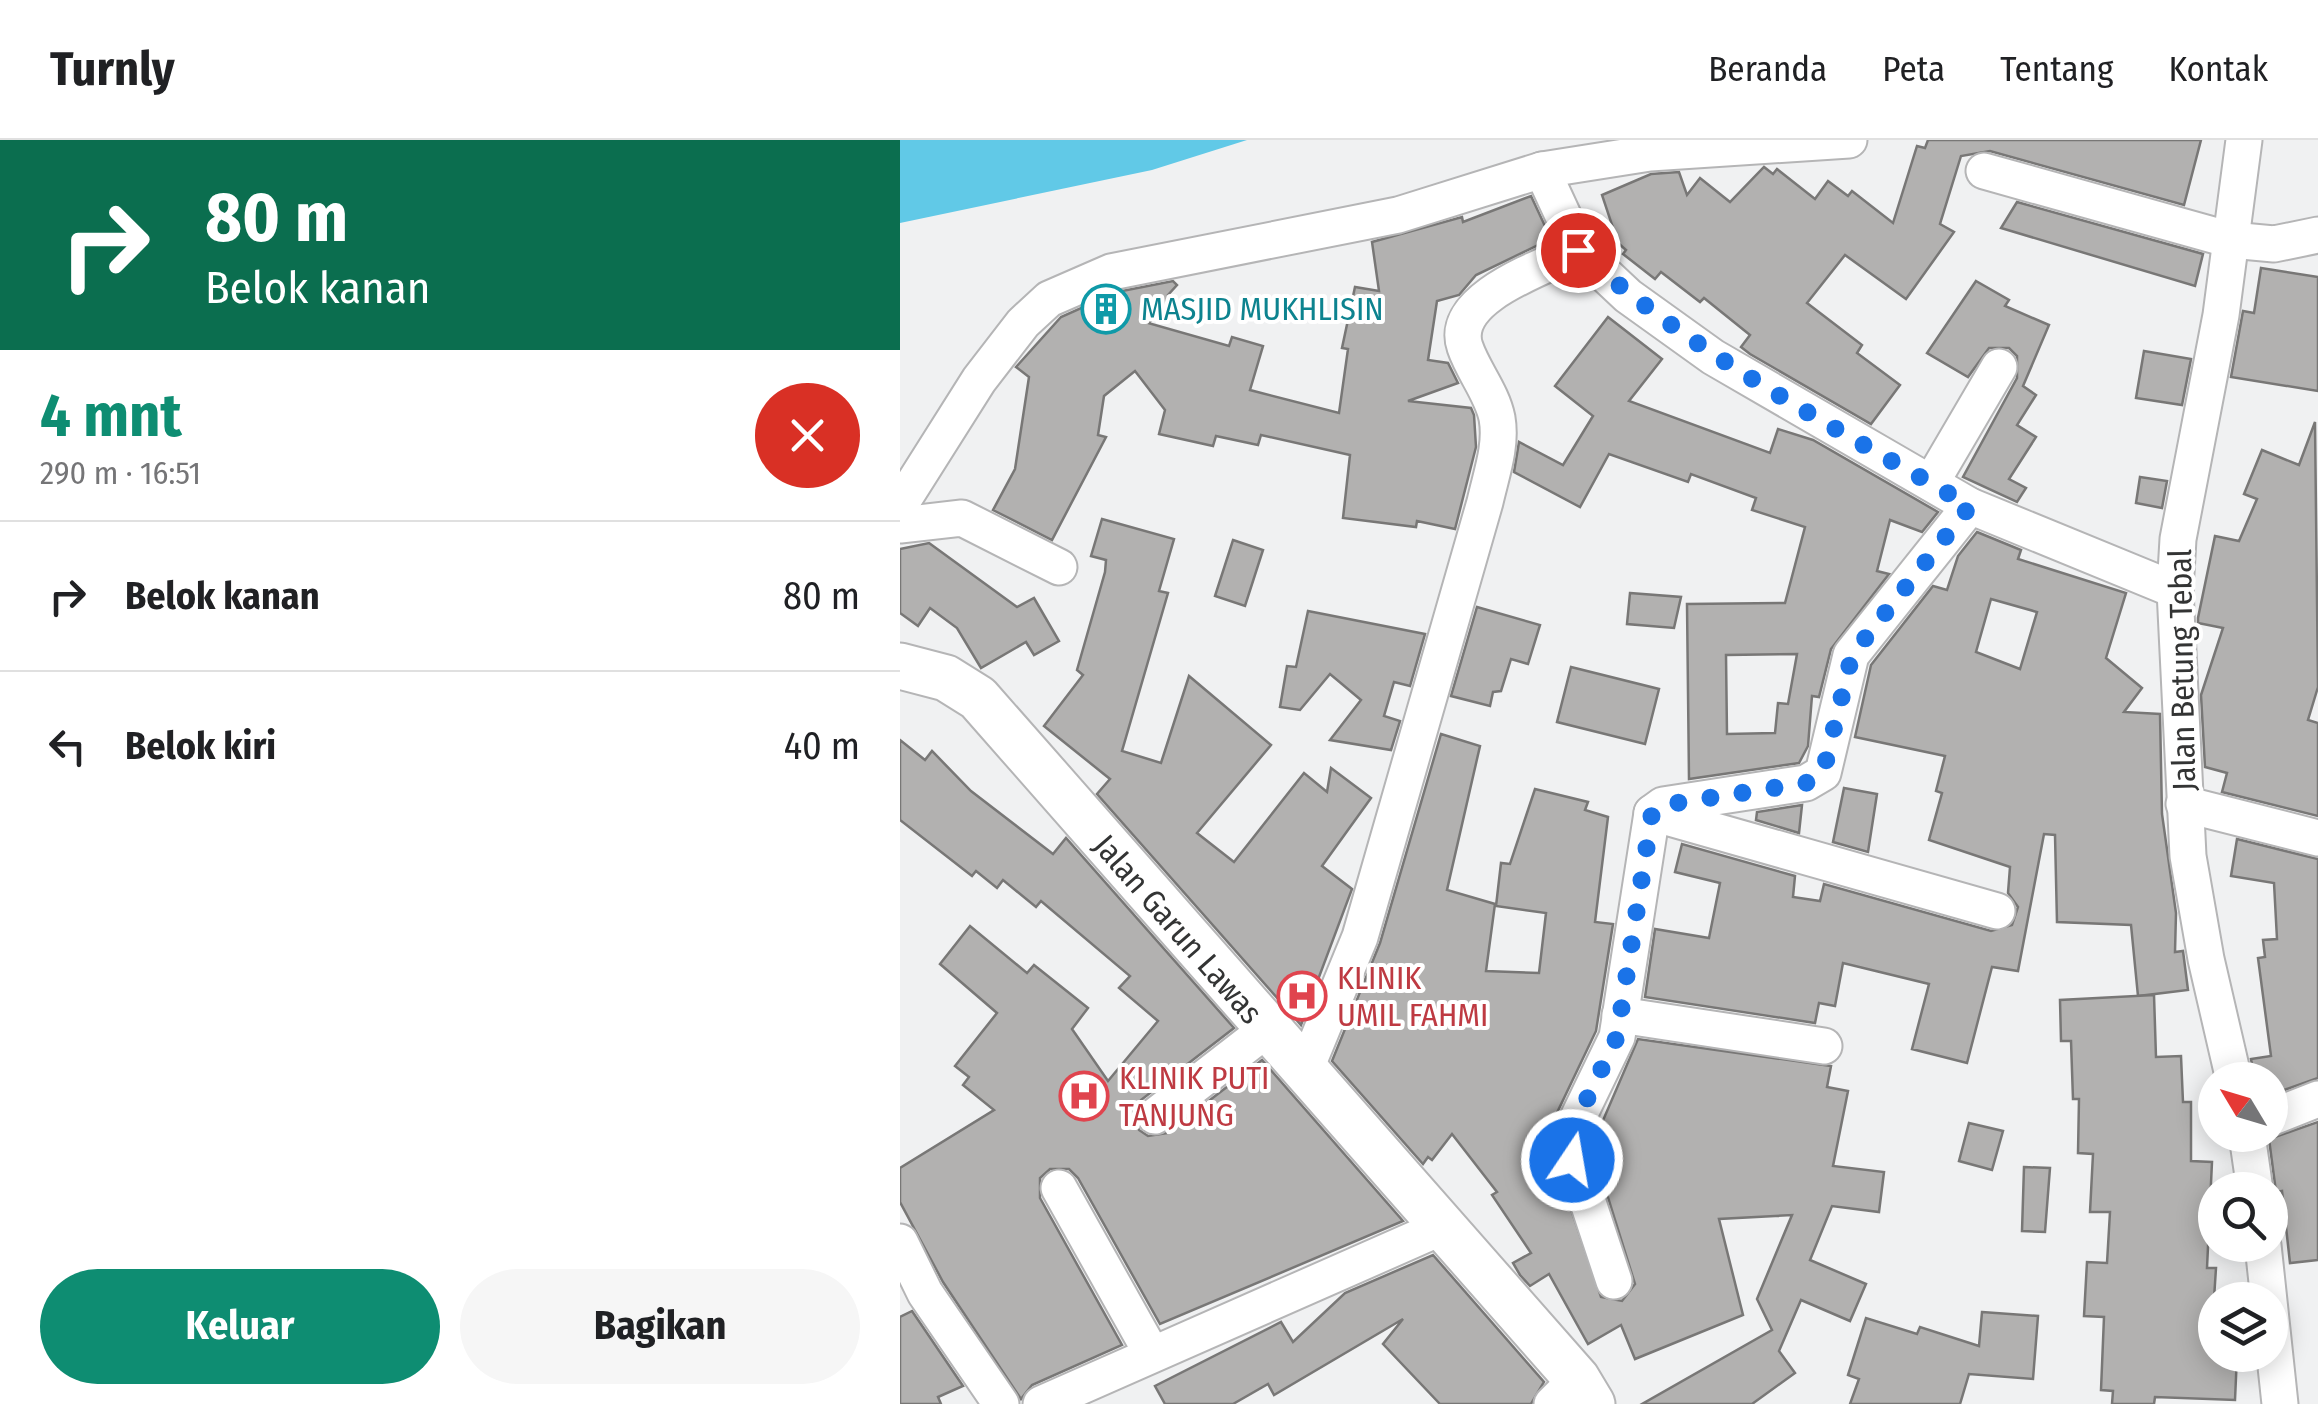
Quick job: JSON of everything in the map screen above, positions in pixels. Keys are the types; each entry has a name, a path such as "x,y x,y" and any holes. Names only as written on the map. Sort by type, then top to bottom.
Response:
{"main road":[{"name":"Jalan Garun Lawas","path":"900,666 946,678 978,698 1440,1228 1574,1396"}],"street":[{"path":"900,505 989,366 1034,310 1063,292 1149,262 1437,206 1542,170 1650,153 1849,140"},
{"name":"Jalan Betung Tebal","path":"2230,1062 2200,928 2184,804 2176,590 2178,540 2231,240 2244,140"},
{"path":"1542,170 1578,250 1628,296 1713,357 1970,506 2176,590"},
{"path":"1984,171 2231,240 2274,244 2318,235"},
{"path":"1304,1073 1360,937 1485,502 1497,446 1494,410 1466,349 1463,326 1485,297 1578,250"},
{"path":"1930,483 1999,367"},
{"path":"1614,1281 1570,1148 1574,1126 1617,1037 1652,813 1663,805 1806,783 1823,773 1852,655 1970,506"},
{"path":"900,526 962,518 1059,566"},
{"path":"2184,804 2318,838"},
{"path":"1652,813 1998,911"},
{"path":"1620,1015 1824,1046"},
{"path":"1155,1116 1266,1030"},
{"path":"2288,1111 2318,1099"},
{"path":"1060,1188 1152,1354"},
{"path":"1041,1404 1440,1228"},
{"path":"900,1242 912,1299 1001,1404"},
{"path":"2265,1262 2280,1404"}],"water":[{"path":"900,140 1247,140 1152,170 900,223"}],"building":[{"path":"1928,140 2201,140 2184,205 1990,151 1961,156 1940,224 1954,232 1906,299 1845,255 1807,303 1862,345 1857,353 1900,385 1871,424 1750,354 1741,347 1750,335 1704,298 1700,302 1661,272 1655,279 1623,254 1626,250 1618,243 1602,195 1651,174 1679,172 1687,195 1700,178 1730,202 1764,167 1773,174 1777,169 1815,199 1828,181 1848,196 1852,191 1893,223 1917,146 1925,148"},
{"path":"1531,196 1551,239 1476,275 1459,295 1437,301 1428,360 1448,363 1458,383 1408,401 1471,408 1474,415 1476,447 1455,529 1417,521 1416,527 1343,518 1350,455 1261,435 1258,445 1216,436 1213,446 1159,434 1165,410 1135,371 1104,396 1098,435 1106,437 1052,540 993,510 1015,469 1029,377 1016,367 1061,317 1117,292 1173,281 1177,285 1168,295 1171,304 1148,323 1229,346 1232,337 1263,346 1250,390 1339,413 1348,349 1342,348 1355,287 1379,291 1372,242 1462,217 1463,222"},
{"path":"2017,202 2203,254 2195,286 2001,228"},
{"path":"2261,268 2318,277 2318,391 2231,377 2243,311 2254,313"},
{"path":"1976,281 2009,300 2005,306 2049,325 2023,386 2036,395 2017,425 2036,437 2009,479 2026,488 2017,502 1963,477 2017,378 2017,356 2009,348 1989,348 1968,377 1927,353"},
{"path":"1608,317 1662,359 1629,401 1770,453 1778,429 1813,440 1938,512 1922,532 1890,520 1877,571 1889,574 1831,649 1819,697 1812,696 1808,746 1799,763 1689,779 1687,604 1785,603 1805,527 1752,510 1756,498 1691,474 1688,482 1609,454 1580,507 1514,472 1519,442 1563,465 1593,416 1555,386","holes":["1797,654 1788,704 1778,703 1775,733 1727,734 1726,655"]},
{"path":"2144,351 2191,359 2182,405 2136,398"},
{"path":"2315,422 2318,687 2308,720 2318,723 2318,816 2222,792 2227,773 2205,767 2201,695 2223,628 2198,623 2215,536 2239,541 2257,499 2244,494 2262,450 2299,465"},
{"path":"2140,477 2167,481 2162,508 2136,503"},
{"path":"1102,519 1174,539 1159,591 1168,593 1122,751 1161,763 1189,676 1271,745 1197,833 1234,862 1304,773 1327,792 1331,768 1371,798 1322,866 1352,889 1301,1025 1097,794 1110,779 1044,726 1083,675 1077,670 1105,572 1106,560 1091,556"},
{"path":"1977,532 2021,550 2018,559 2126,593 2106,658 2142,688 2124,712 2160,714 2162,814 2176,913 2175,952 2183,951 2188,990 2138,996 2131,925 2057,922 2055,835 2044,834 2018,971 1992,967 1967,1063 1912,1049 1929,984 1843,963 1835,1006 1819,1003 1815,1023 1645,997 1655,929 1709,938 1720,883 1675,872 1682,844 1795,876 1793,897 1820,901 1824,884 1991,931 2012,925 2018,907 2008,893 2010,867 1929,840 1942,793 1936,791 1945,756 1855,737 1871,665 1933,586 1947,590 1958,556","holes":["1991,599 2037,612 2020,669 1976,652"]},
{"path":"1233,540 1263,550 1245,606 1215,596"},
{"path":"929,543 1017,607 1034,598 1059,641 1034,655 1026,642 981,668 957,628 930,608 918,626 900,613 900,549"},
{"path":"1630,593 1681,597 1674,628 1627,624"},
{"path":"1477,607 1540,625 1528,664 1511,659 1501,691 1493,692 1490,706 1451,696"},
{"path":"1308,611 1425,634 1410,686 1394,682 1384,716 1400,721 1391,750 1330,740 1361,700 1330,674 1300,710 1280,707 1287,666 1296,667"},
{"path":"1571,667 1659,689 1645,744 1557,722"},
{"path":"1441,734 1480,746 1447,890 1495,904 1486,971 1539,973 1546,913 1496,906 1501,863 1510,864 1535,789 1588,802 1585,810 1608,817 1595,922 1613,924 1596,1031 1555,1117 1549,1145 1601,1297 1622,1301 1635,1284 1592,1146 1638,1039 1831,1066 1827,1087 1848,1091 1833,1166 1884,1172 1879,1212 1832,1206 1810,1260 1866,1284 1850,1321 1801,1300 1779,1351 1795,1373 1752,1404 1642,1404 1772,1330 1757,1299 1792,1215 1719,1219 1743,1315 1635,1359 1621,1325 1588,1344 1549,1274 1530,1286 1520,1275 1513,1263 1531,1253 1492,1195 1497,1192 1452,1134 1432,1160 1428,1157 1423,1164 1332,1061 1380,943"},
{"path":"900,740 925,760 932,751 971,791 1053,854 1066,838 1234,1028 1141,1100 1134,1118 1139,1130 1148,1136 1167,1133 1262,1060 1403,1221 1160,1324 1078,1178 1069,1169 1050,1169 1040,1178 1040,1198 1122,1345 1032,1385 1021,1399 943,1282 900,1202 900,1168 994,1110 963,1085 969,1077 955,1066 997,1013 940,964 970,926 1027,973 1034,965 1088,1008 1072,1029 1108,1081 1158,1021 1119,988 1130,976 1041,901 1036,907 1003,880 997,888 976,871 972,876 900,820"},
{"path":"1844,788 1877,794 1868,852 1833,842"},
{"path":"1802,805 1799,833 1756,820 1757,812"},
{"path":"2237,839 2318,859 2318,1078 2288,1089 2288,1062 2251,1059 2271,1056 2258,958 2265,957 2263,940 2277,939 2274,883 2231,876"},
{"path":"2154,995 2156,1057 2181,1056 2183,1102 2191,1102 2191,1161 2212,1162 2212,1172 2198,1172 2198,1262 2216,1268 2215,1282 2198,1282 2198,1372 2236,1372 2235,1400 2155,1397 2154,1404 2112,1404 2113,1391 2101,1390 2104,1317 2084,1316 2087,1262 2107,1263 2110,1212 2090,1212 2093,1154 2078,1153 2079,1099 2073,1099 2071,1041 2061,1041 2060,1000"},
{"path":"2318,1122 2318,1260 2290,1263 2288,1172 2273,1172 2271,1152 2288,1152 2288,1132"},
{"path":"1969,1123 2003,1131 1992,1170 1959,1161"},
{"path":"2024,1167 2050,1168 2045,1232 2022,1231"},
{"path":"1433,1255 1544,1382 1531,1404 1440,1404 1383,1344 1403,1319 1274,1395 1268,1384 1233,1404 1165,1404 1155,1386 1281,1322 1293,1342 1345,1293"},
{"path":"912,1311 963,1386 938,1397 941,1404 900,1404 900,1317"},
{"path":"1982,1312 2038,1316 2033,1379 1969,1374 1960,1404 1850,1404 1859,1379 1848,1375 1866,1318 1917,1334 1920,1327 1979,1346"}],"place":[{"name":"MASJID MUKHLISIN","path":"1106,309"},
{"name":"KLINIK UMIL FAHMI","path":"1302,996"},
{"name":"KLINIK PUTI TANJUNG","path":"1084,1096"}],"route":[{"path":"1572,1160 1574,1126 1617,1037 1652,813 1663,805 1806,783 1823,773 1852,655 1866,632 1970,506 1713,357 1628,296 1578,250"}]}
